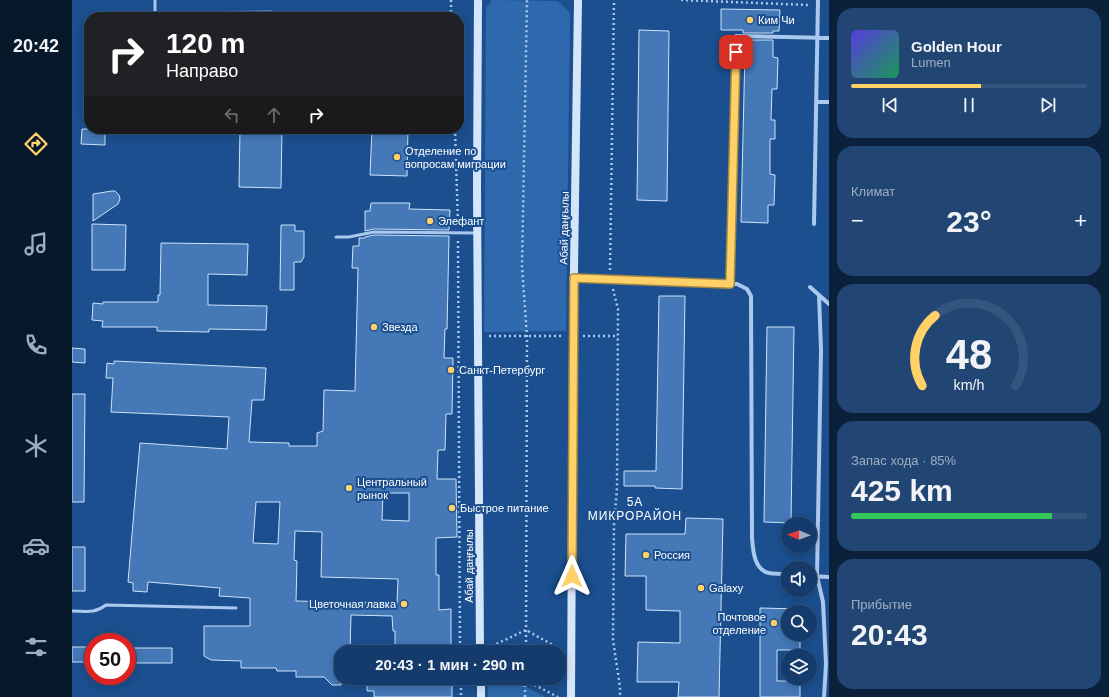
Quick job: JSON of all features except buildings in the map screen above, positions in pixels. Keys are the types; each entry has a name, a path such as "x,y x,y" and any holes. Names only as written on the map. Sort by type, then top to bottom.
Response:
{"main road":[{"name":"Абай даңғылы","path":"478,0 477,233 480,645"},
{"name":"Абай даңғылы","path":"571,697 573,336 578,0"},
{"path":"480,685 481,697"}],"street":[{"path":"814,224 818,0"},
{"path":"730,284 736,36 829,38"},
{"path":"816,102 829,102"},
{"path":"574,278 737,284 747,289 751,296 753,551 758,566 767,573 781,574"},
{"path":"810,287 829,304"},
{"path":"820,295 821,350 817,576 823,602 828,664 824,697"},
{"path":"817,576 829,577"}],"lane":[{"path":"155,0 155,12"},
{"path":"336,236 349,237 374,232 477,233"},
{"path":"72,611 99,610 106,605 236,608"}],"path":[{"path":"451,0 452,12"},
{"path":"526,645 527,337 522,266 527,0"},
{"path":"614,0 610,280 618,309 617,488 614,525 613,640 620,687 620,697"},
{"path":"681,0 818,5"},
{"path":"455,134 459,335 460,645"},
{"path":"459,335 527,337 617,336"},
{"path":"495,645 526,630"},
{"path":"526,630 572,656"},
{"path":"460,685 461,697"},
{"path":"525,685 525,697"},
{"path":"536,685 558,697"}],"shaded area":[{"path":"492,0 558,1 570,13 566,331 484,332 486,8"},
{"path":"487,685 523,685 546,697 488,697"}],"place":[{"name":"Ким Чи","path":"750,20"},
{"name":"Отделение по вопросам миграции","path":"397,157"},
{"name":"Элефант","path":"430,221"},
{"name":"Звезда","path":"374,327"},
{"name":"Санкт-Петербург","path":"451,370"},
{"name":"Центральный рынок","path":"349,488"},
{"name":"Быстрое питание","path":"452,508"},
{"name":"Россия","path":"646,555"},
{"name":"Galaxy","path":"701,588"},
{"name":"Цветочная лавка","path":"404,604"},
{"name":"Почтовое отделение","path":"774,623"}],"district":[{"name":"5А МИКРОРАЙОН","path":"635,509"}],"route":[{"path":"572,576 574,278 730,284 736,52"}]}
